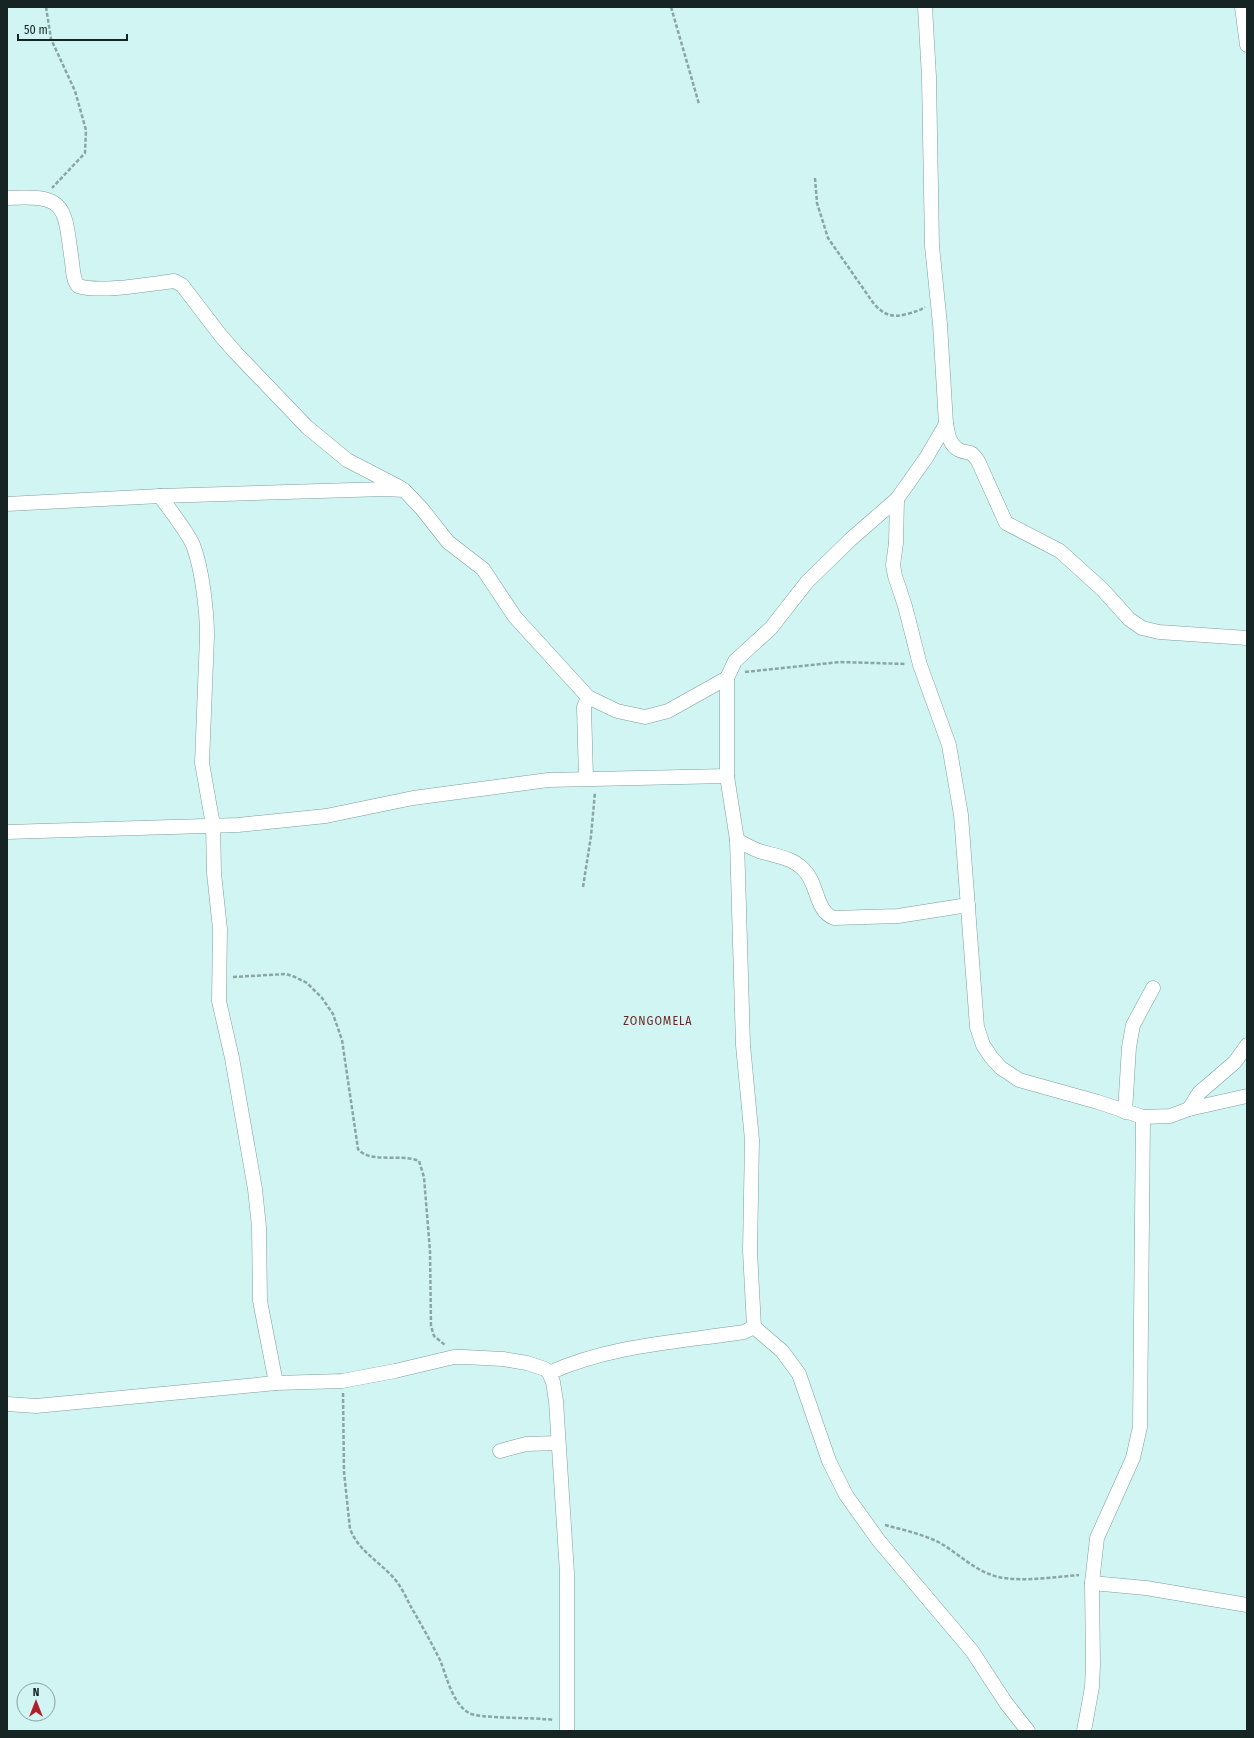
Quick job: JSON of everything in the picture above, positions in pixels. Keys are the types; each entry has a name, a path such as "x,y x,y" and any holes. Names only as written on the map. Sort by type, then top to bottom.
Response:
{"street":[{"path":"925,7 929,77 932,246 946,424 949,437 959,450 972,453 978,461 1006,523 1060,551 1102,590 1129,619 1137,625 1146,630 1159,632 1247,638"},
{"path":"1242,7 1247,45"},
{"path":"7,198 43,198 55,202 62,212 74,277 78,286 86,288 118,287 174,282 182,285 221,336 307,427 347,460 404,490 422,509 448,542 483,568 515,617 588,697 616,711 645,716 668,711 728,675 738,658 771,628 807,582 851,539 897,499 926,458 946,424"},
{"path":"7,504 160,496 385,489 404,490"},
{"path":"160,496 193,545 207,615 208,636 202,763 213,825 214,873 220,929 219,1005 232,1058 255,1189 259,1227 258,1275 260,1301 276,1383"},
{"path":"897,499 894,570 920,664 949,745 961,815 978,1027 983,1045 1001,1068 1019,1080 1098,1102 1143,1117 1170,1116 1188,1110 1247,1096"},
{"path":"728,675 727,776 737,840 743,1045 752,1140 750,1251 754,1327 782,1351 797,1370 829,1461 846,1495 879,1541 972,1651 1006,1703 1028,1731"},
{"path":"588,697 584,707 591,778"},
{"path":"7,832 238,825 326,816 413,798 548,780 727,776"},
{"path":"737,840 757,850 787,859 804,869 813,882 824,910 834,918 898,916 968,905"},
{"path":"1125,1112 1129,1047 1133,1025 1153,988"},
{"path":"1188,1110 1199,1093 1235,1062 1247,1045"},
{"path":"1084,1731 1092,1687 1092,1579 1097,1538 1133,1458 1140,1432 1143,1117"},
{"path":"549,1373 572,1362 649,1344 744,1332 754,1327"},
{"path":"7,1404 36,1406 276,1383 342,1381 396,1371 454,1357 503,1359 527,1363 545,1369 549,1373 553,1382 555,1395 567,1573 567,1727"},
{"path":"500,1451 526,1444 558,1443"},
{"path":"1092,1579 1247,1605"}],"path":[{"path":"43,198 78,161 86,150 86,130 75,91 51,39 46,7"},
{"path":"671,7 699,104"},
{"path":"815,178 817,206 828,238 880,311 893,316 914,312 922,309 937,296"},
{"path":"728,675 847,662 920,664"},
{"path":"583,886 591,836 591,778"},
{"path":"219,978 286,974 307,984 322,998 333,1014 342,1040 358,1149 361,1153 375,1157 414,1159 419,1161 421,1166 425,1183 430,1251 431,1326 434,1336 439,1341 464,1357"},
{"path":"342,1381 344,1472 347,1512 350,1529 353,1537 367,1554 393,1577 411,1606 436,1653 459,1702 465,1710 474,1715 535,1718 567,1727"},
{"path":"863,1519 931,1539 980,1570 1001,1577 1092,1579"}],"district":[{"name":"ZONGOMELA","path":"658,1021"}]}
